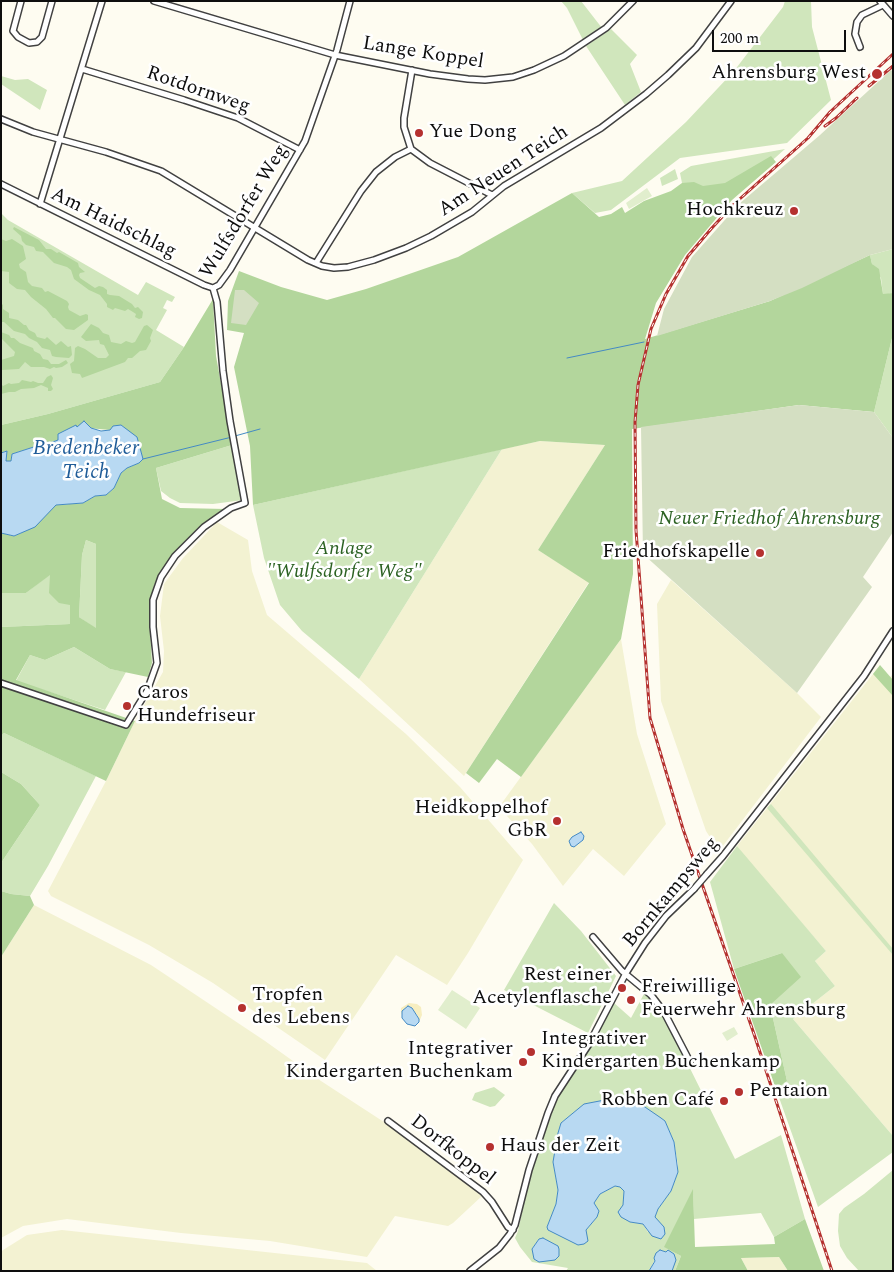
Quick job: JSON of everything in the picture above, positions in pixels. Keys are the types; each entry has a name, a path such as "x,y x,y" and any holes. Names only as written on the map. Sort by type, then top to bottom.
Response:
{"street":[{"path":"21,1 14,31 18,37 29,43 40,40 52,1"},
{"path":"40,204 102,1"},
{"name":"Lange Koppel","path":"154,1 335,55 468,79 513,77 534,70 564,56 606,28 633,1"},
{"name":"Wulfsdorfer Weg","path":"1,683 126,725 147,691 157,663 153,600 161,577 175,556 204,527 231,508 245,503 223,371 217,302 213,288 222,281 300,150 310,128 335,55 350,1"},
{"name":"Am Neuen Teich","path":"1,119 33,132 106,152 162,171 254,228 316,263 334,268 348,267 406,248 472,212 492,195 601,128 646,94 696,48 731,1"},
{"path":"860,47 854,30 856,22 862,15 881,3 893,16"},
{"name":"Rotdornweg","path":"82,69 230,115 300,150"},
{"path":"412,70 404,118 404,127 411,149 430,163 492,195"},
{"path":"316,263 361,191 376,172 395,157 411,149"},
{"name":"Am Haidschlag","path":"1,184 213,288"},
{"name":"Bornkampsweg","path":"470,1271 499,1248 512,1230 518,1216 529,1170 551,1104 589,1044 626,973 645,943 666,916 707,874 864,676 893,631"},
{"path":"594,938 626,973 651,995 664,1012 690,1062"},
{"name":"Dorfkoppel","path":"388,1121 483,1192 512,1230"}],"green space":[{"path":"561,1 581,1 602,28 583,40 567,8"},
{"path":"785,1 811,1 812,27 831,100 787,143 680,158 611,210 595,213 572,193 622,181 686,122 734,71 783,7"},
{"path":"611,29 637,55 630,64 641,92 625,105 586,46"},
{"path":"891,70 893,72 893,249 870,255 802,288 770,301 657,336 664,309 692,257 739,204 820,135"},
{"path":"1,76 15,80 28,79 47,90 40,110 1,84"},
{"path":"785,149 729,199 684,193 680,173 691,166"},
{"path":"771,156 776,162 732,200 685,255 656,303 645,339 770,301 870,255 872,264 879,269 883,294 893,293 893,334 874,412 799,405 632,429 633,574 621,639 521,777 497,759 479,783 466,773 589,583 538,550 605,445 540,441 253,505 250,446 234,367 244,333 227,330 228,301 239,271 281,287 327,300 366,289 458,257 572,193 599,217 611,214 622,207 625,213 644,201 671,191 682,183 694,182 703,186 725,183"},
{"path":"675,169 678,179 662,186 660,178"},
{"path":"647,188 652,196 629,209 626,203"},
{"path":"1,213 8,220 138,295 146,282 175,297 172,302 167,300 163,308 167,310 156,330 184,347 160,382 48,414 1,425"},
{"path":"14,227 39,240 46,249 59,252 78,263 79,267 85,272 80,273 80,278 95,288 103,287 107,290 107,294 119,296 135,308 138,307 143,312 142,318 135,317 136,314 128,309 125,311 115,308 113,310 107,307 107,304 100,295 89,290 74,279 71,270 54,263 43,252 36,251 34,247 26,245 22,241 21,236 13,229"},
{"path":"1,239 6,241 12,239 23,246 26,259 19,264 20,268 26,272 28,282 32,286 42,288 45,292 48,291 67,301 69,310 80,316 88,315 88,320 74,330 66,329 25,290 17,289 9,283 9,272 1,271"},
{"path":"893,249 893,293 883,295 881,278 872,264 870,255"},
{"path":"235,290 244,290 259,303 246,325 231,323"},
{"path":"213,299 216,356 232,445 156,468 162,499 180,508 226,509 171,556 154,585 150,630 152,663 148,677 110,669 74,647 45,660 30,655 16,680 135,721 106,781 4,733 1,736 1,627 70,624 70,605 59,603 49,593 50,575 26,593 1,593 1,533 14,536 21,533 56,505 83,503 95,496 106,495 114,488 121,473 139,463 128,431 121,425 110,430 77,427 58,440 12,454 11,461 6,461 6,451 1,453 1,425 48,414 160,382","holes":["86,540 96,544 96,628 79,617 82,555"]},
{"path":"1,303 3,309 9,313 9,318 18,320 26,325 37,337 45,339 47,337 56,345 61,341 68,347 71,346 72,355 69,358 52,356 50,350 42,348 25,334 14,331 4,322 1,322"},
{"path":"91,324 109,335 111,342 121,344 126,341 135,342 144,326 147,325 153,330 150,338 151,341 146,350 140,351 125,362 82,378 80,374 72,373 70,364 74,361 75,348 78,346 85,349 98,358 106,358 109,355 99,340 86,341 81,337"},
{"path":"1,332 33,348 43,359 48,360 51,364 59,364 66,360 68,363 62,367 50,369 31,367 25,362 19,369 2,370 1,360 14,356 15,352 1,338"},
{"path":"893,334 893,438 874,412"},
{"path":"51,375 53,378 51,385 53,389 51,391 48,391 48,388 41,385 1,394 1,384 3,386 9,383 19,383 22,380 43,383"},
{"name":"Neuer Friedhof Ahrensburg","path":"799,405 874,412 893,438 893,532 863,577 872,587 797,693 643,554 641,427"},
{"path":"540,441 605,445 538,550 589,582 464,776 359,679 502,449"},
{"path":"232,445 243,500 213,504 180,503 161,491 156,468"},
{"name":"Anlage \"Wulfsdorfer Weg\"","path":"502,449 359,679 302,631 280,605 264,558 253,505"},
{"path":"217,522 248,540 252,571 267,615 406,734 460,787 523,860 447,985 396,955 325,1060 213,983 149,945 51,896 48,891 106,781 135,721 163,672 164,651 160,616 164,584 183,558"},
{"path":"86,540 96,544 96,629 79,617 82,555"},
{"path":"50,574 70,605 70,624 1,627 1,593 26,593"},
{"path":"671,580 797,693 821,717 719,851 706,831 661,701 657,604"},
{"path":"621,639 637,734 666,824 624,876 593,849 563,886 532,844 499,807"},
{"path":"74,647 110,669 126,672 105,710 16,681 30,655 45,660"},
{"path":"880,665 893,680 893,696 873,674"},
{"path":"877,669 888,679 893,674 893,1136 793,1019 835,986 815,961 826,951 746,859 737,846"},
{"path":"4,733 96,776 30,896 1,891 1,863 40,805 21,784 1,772 1,736"},
{"path":"1,772 21,784 40,805 1,863"},
{"path":"771,804 893,949 893,955 767,808"},
{"path":"737,846 826,951 815,961 835,986 793,1019 893,1136 893,1152 818,1207 776,1089 787,1081 770,1005 782,953 734,969 710,882"},
{"path":"1,891 30,896 34,905 1,957"},
{"path":"554,903 581,931 616,976 588,1033 504,990"},
{"path":"34,905 151,965 387,1124 482,1196 448,1226 395,1216 367,1257 270,1241 181,1233 67,1219 23,1226 1,1238 1,957"},
{"path":"782,953 801,977 770,1005 787,1081 776,1089 734,969"},
{"path":"452,990 480,1008 466,1029 438,1010"},
{"path":"645,992 666,1020 735,1159 781,1135 805,1219 774,1237 761,1213 694,1219 693,1191 665,1247 681,1256 675,1271 672,1271 673,1266 666,1252 660,1250 649,1271 566,1271 568,1268 532,1262 515,1238 531,1170 557,1096 587,1053 613,1002 631,1018","holes":["615,1098 665,1121 674,1142 678,1165 678,1172 671,1191 658,1209 648,1232 643,1224 630,1222 623,1205 624,1191 620,1187 615,1186 600,1194 594,1203 599,1211 597,1217 586,1230 586,1234 547,1227 556,1204 558,1190 553,1162 561,1123 585,1104","539,1239 552,1243 559,1249 532,1249"]},
{"path":"734,1027 738,1034 727,1041 722,1033"},
{"path":"494,1087 505,1095 495,1106 490,1107 472,1100 475,1093"},
{"path":"893,1170 893,1271 859,1271 847,1258 840,1246 838,1231 839,1214"},
{"path":"693,1189 695,1247 775,1244 774,1237 805,1219 824,1271 788,1271 779,1257 741,1258 748,1271 675,1271 681,1256 664,1247"},
{"path":"62,1230 367,1263 377,1271 1,1271 1,1252 3,1250 27,1235"},
{"path":"779,1257 788,1271 748,1271 741,1258"}],"sand":[{"path":"409,1003 417,1004 421,1007 422,1015 419,1022 418,1016 410,1007 402,1011 401,1015 401,1008"}],"water":[{"name":"Bredenbeker Teich","path":"84,421 91,428 101,431 110,430 113,426 121,425 137,437 143,459 121,473 114,488 106,495 95,496 83,503 56,505 35,527 14,536 1,533 1,453 7,451 6,461 11,461 12,454 58,440 58,434 76,425 77,427"},
{"path":"581,832 584,836 583,840 574,847 571,846 569,841"},
{"path":"408,1006 412,1008 419,1019 415,1026 407,1024 402,1018 402,1011"},
{"path":"615,1098 631,1100 661,1118 665,1121 674,1142 678,1172 671,1191 658,1209 655,1217 664,1227 665,1234 661,1239 652,1236 643,1224 630,1222 621,1217 618,1212 623,1205 624,1191 620,1187 615,1186 600,1194 594,1203 599,1211 597,1217 586,1230 588,1241 578,1245 548,1230 547,1227 556,1204 558,1190 553,1162 558,1133 561,1123 584,1104"},
{"path":"543,1238 558,1246 559,1256 555,1260 539,1262 534,1259 532,1249 539,1239"},
{"path":"660,1250 666,1252 668,1250 674,1254 676,1260 672,1271 649,1271 655,1261 656,1253"}],"waterway":[{"path":"567,358 644,342"},
{"path":"235,436 260,429"},
{"path":"143,459 232,437"}],"railway":[{"path":"832,1271 754,1034 683,829 650,718 636,530 635,422 638,385 651,329 666,294 688,256 733,205 808,138 830,112 893,54"},
{"path":"869,86 893,66"},
{"path":"825,126 857,98"}],"place":[{"name":"Ahrensburg West","path":"877,74"},
{"name":"Yue Dong","path":"419,133"},
{"name":"Hochkreuz","path":"794,211"},
{"name":"Friedhofskapelle","path":"760,553"},
{"name":"Caros Hundefriseur","path":"127,706"},
{"name":"Heidkoppelhof GbR","path":"557,821"},
{"name":"Rest einer Acetylenflasche","path":"622,988"},
{"name":"Freiwillige Feuerwehr Ahrensburg","path":"631,1000"},
{"name":"Tropfen des Lebens","path":"242,1008"},
{"name":"Integrativer Kindergarten Buchenkamp","path":"531,1052"},
{"name":"Integrativer Kindergarten Buchenkam","path":"523,1062"},
{"name":"Pentaion","path":"739,1092"},
{"name":"Robben Café","path":"724,1101"},
{"name":"Haus der Zeit","path":"490,1147"}]}
